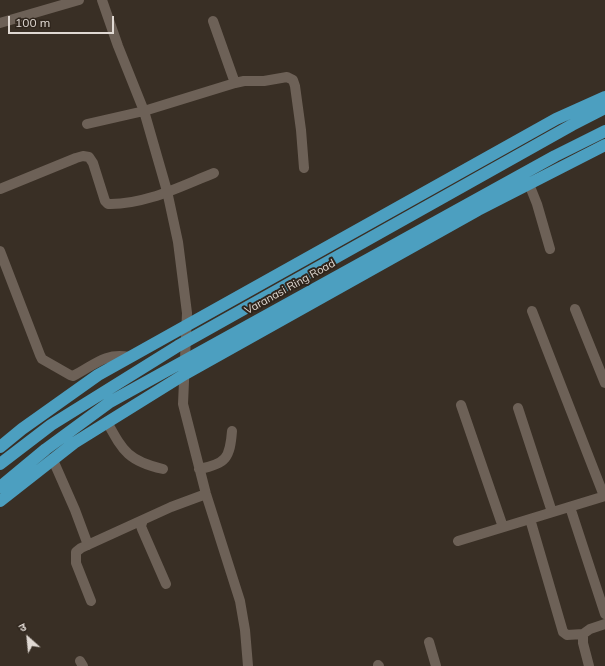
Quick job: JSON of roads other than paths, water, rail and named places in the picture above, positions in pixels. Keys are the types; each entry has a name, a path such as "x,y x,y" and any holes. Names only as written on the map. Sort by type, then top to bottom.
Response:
{"highway":[{"path":"0,446 98,375 129,357 556,119 605,97"},
{"name":"Varanasi Ring Road","path":"0,464 50,425 178,346 572,125 605,108"},
{"name":"Varanasi Ring Road","path":"0,487 46,449 110,402 180,370 196,354 548,160 605,131"},
{"path":"0,501 74,443 107,422 180,370 605,145"}],"street":[{"path":"0,23 79,0"},
{"path":"102,0 118,46 144,111 167,191 178,242 187,313 180,370 183,404 206,494 240,601 245,630 248,666"},
{"path":"213,21 235,82"},
{"path":"87,124 144,111 235,82 251,80 264,81 287,77 293,80 301,130 304,168"},
{"path":"0,189 83,156 89,157 93,163 105,201 108,204 118,204 148,198 214,173"},
{"path":"529,184 537,204 550,249"},
{"path":"0,251 34,343 42,359 73,376 110,356 118,355 129,357"},
{"path":"575,309 605,383"},
{"path":"458,541 604,496 532,312"},
{"path":"462,404 503,527"},
{"path":"518,408 552,512"},
{"path":"107,422 119,444 128,455 140,462 163,469"},
{"path":"199,468 212,467 228,455 231,447 232,432"},
{"path":"53,460 76,510 88,545"},
{"path":"91,601 75,558 78,550 171,507 206,494"},
{"path":"570,507 605,614"},
{"path":"530,519 563,632 567,635 583,634 590,629 605,624"},
{"path":"143,520 141,526 142,529 166,584"},
{"path":"583,634 583,642 589,666"},
{"path":"429,642 436,666"}]}
